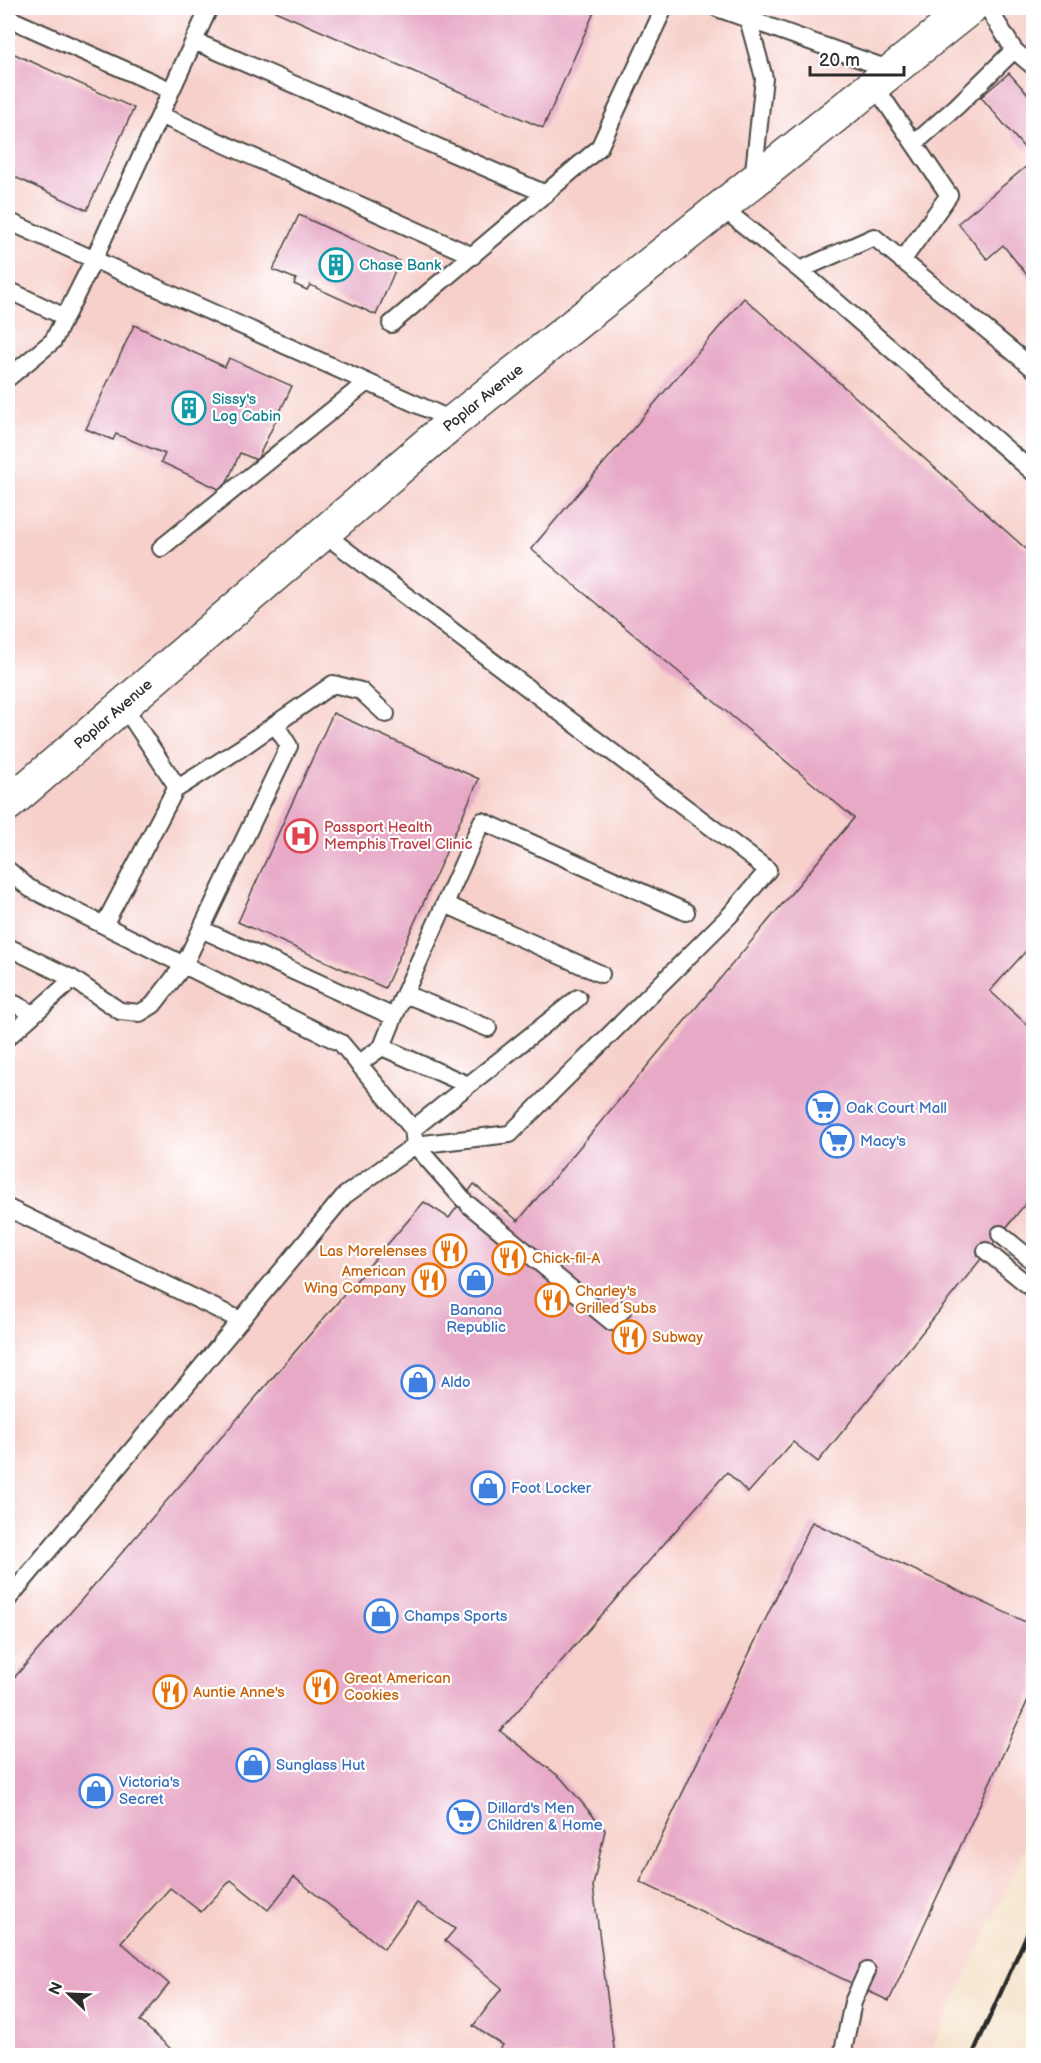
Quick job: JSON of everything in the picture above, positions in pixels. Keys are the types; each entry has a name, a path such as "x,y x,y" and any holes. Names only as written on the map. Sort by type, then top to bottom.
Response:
{"main road":[{"name":"Poplar Avenue","path":"8,804 454,421 970,8"}],"lane":[{"path":"8,378 53,341 94,260 209,8"},
{"path":"391,324 599,148 664,8"},
{"path":"717,8 883,77 914,144 949,195 902,261"},
{"path":"988,8 1014,50 1034,67"},
{"path":"8,18 170,90"},
{"path":"748,19 764,78 753,181"},
{"path":"194,41 546,194"},
{"path":"914,144 1014,50"},
{"path":"160,115 473,256"},
{"path":"722,207 800,270 1034,473"},
{"path":"8,220 454,421"},
{"path":"800,270 874,237 1029,359"},
{"path":"8,290 65,317"},
{"path":"161,548 367,382"},
{"path":"322,533 768,870 730,915 510,1134 414,1137"},
{"path":"177,786 178,788 333,684 361,691 386,714"},
{"path":"123,705 177,786"},
{"path":"8,947 73,979 120,1011 140,1013 153,1005 184,965 289,746 275,724"},
{"path":"104,925 177,786"},
{"path":"358,1064 382,1047 482,821 686,912"},
{"path":"8,870 29,888 341,1043 466,1202 612,1322 623,1309"},
{"path":"445,904 601,974"},
{"path":"201,929 394,1017"},
{"path":"8,1037 73,979"},
{"path":"405,994 488,1028"},
{"path":"8,1599 344,1196 414,1137 468,1085 578,998"},
{"path":"15,1004 33,1014"},
{"path":"382,1047 468,1085"},
{"path":"8,1209 240,1320"},
{"path":"1000,1234 1034,1262"},
{"path":"986,1251 1034,1290"},
{"path":"842,2055 853,2002 867,1971"}],"shaded area":[{"path":"8,8 1033,8 1034,1828 929,2055 8,2056"}],"building":[{"path":"276,8 596,8 543,128 275,11"},
{"path":"8,51 134,108 87,210 8,174"},
{"path":"1009,73 1034,101 1034,143 1026,150 981,97"},
{"path":"1034,160 1034,278 1031,280 1003,245 987,259 958,223"},
{"name":"Chase Bank","path":"299,215 399,261 376,315 310,285 307,290 294,284 296,279 273,270"},
{"name":"Oak Court Mall","path":"744,298 1034,556 1034,942 990,991 1034,1031 1034,1193 818,1462 793,1442 748,1493 727,1472 500,1731 561,1778 605,1830 593,1886 615,2056 495,2056 503,2045 473,2026 502,1988 445,1941 455,1929 417,1903 384,1949 294,1877 268,1910 231,1880 201,1912 170,1888 121,1942 169,1984 140,2021 171,2049 166,2056 8,2056 8,1685 424,1202 449,1218 474,1184 518,1221 854,818 531,549"},
{"name":"Sissy's Log Cabin","path":"134,325 225,367 229,358 292,386 257,460 240,453 223,491 161,462 165,454 116,434 113,440 86,429"},
{"path":"333,713 479,779 385,988 238,922"},
{"path":"812,1522 1034,1626 1034,1687 889,2001 640,1882"}],"railway":[{"path":"972,2056 1034,1919"}],"place":[{"name":"Chase Bank","path":"336,265"},
{"name":"Sissy's Log Cabin","path":"189,408"},
{"name":"Passport Health Memphis Travel Clinic","path":"301,836"},
{"name":"Oak Court Mall","path":"823,1108"},
{"name":"Macy's","path":"837,1141"},
{"name":"Las Morelenses","path":"450,1251"},
{"name":"Chick-fil-A","path":"509,1258"},
{"name":"American Wing Company","path":"429,1280"},
{"name":"Banana Republic","path":"476,1280"},
{"name":"Charley's Grilled Subs","path":"552,1300"},
{"name":"Subway","path":"629,1337"},
{"name":"Aldo","path":"418,1382"},
{"name":"Foot Locker","path":"488,1488"},
{"name":"Champs Sports","path":"381,1616"},
{"name":"Great American Cookies","path":"321,1687"},
{"name":"Auntie Anne's","path":"170,1692"},
{"name":"Sunglass Hut","path":"253,1765"},
{"name":"Victoria's Secret","path":"96,1791"},
{"name":"Dillard's Men Children & Home","path":"464,1817"}]}
